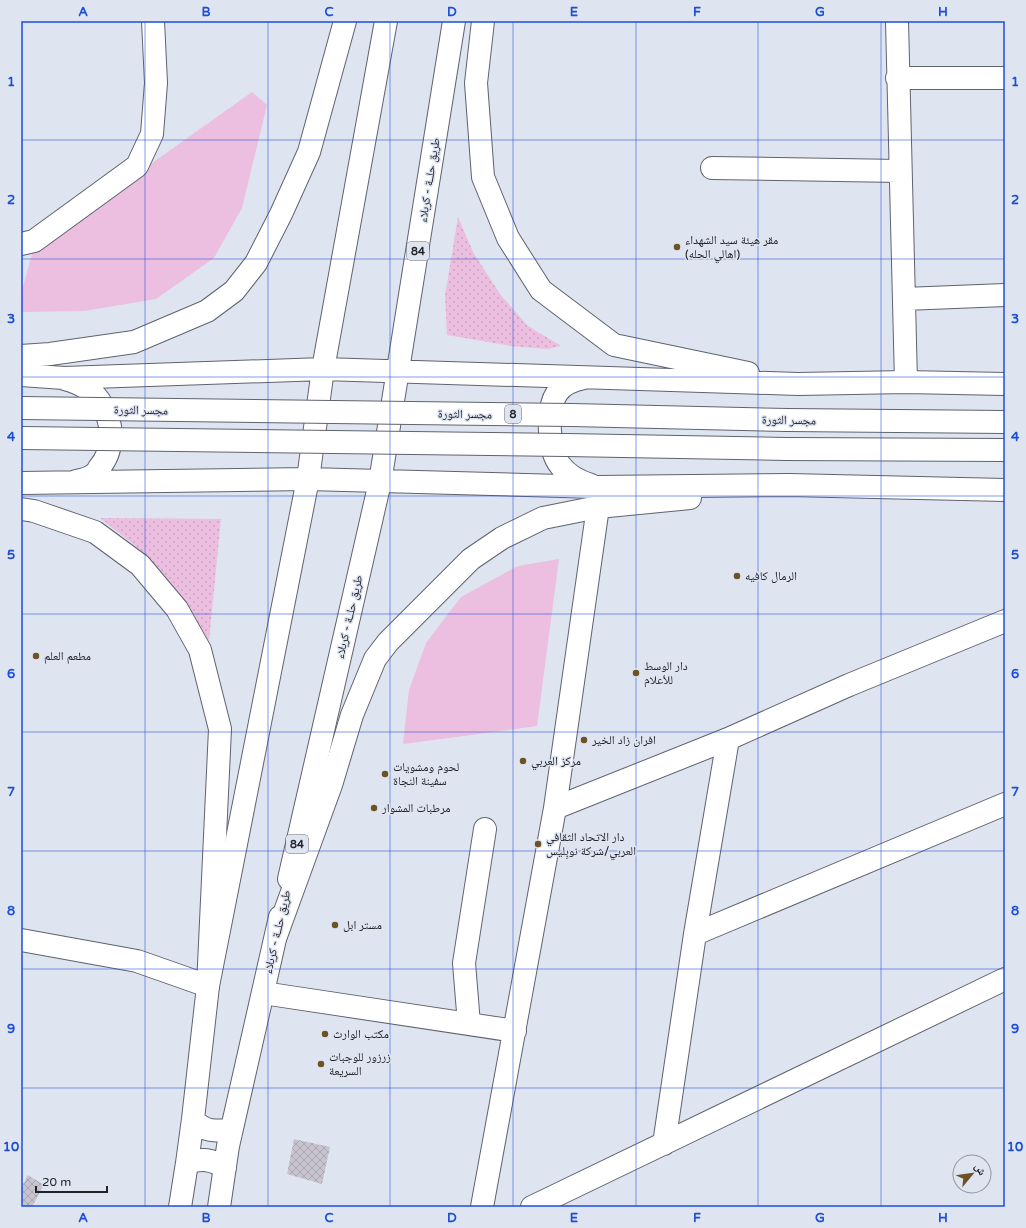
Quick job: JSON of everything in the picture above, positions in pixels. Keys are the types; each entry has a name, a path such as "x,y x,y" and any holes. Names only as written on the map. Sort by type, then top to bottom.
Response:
{"main road":[{"path":"21,244 34,241 137,166 152,134 156,83 152,21"},
{"path":"21,356 50,354 134,342 207,311 234,291 256,263 309,152 345,21"},
{"path":"208,986 308,479 323,369 386,21"},
{"name":"طريق حلــة - كربلاء","path":"219,1207 232,1129 380,482 454,21"},
{"path":"483,21 476,83 483,177 508,238 541,290 614,345 680,357 798,384"},
{"path":"897,21 897,78 906,382"},
{"path":"897,78 1005,78"},
{"path":"712,168 900,171"},
{"path":"904,299 1005,295"},
{"path":"21,375 64,378 323,369 798,384 906,382 1005,384"},
{"path":"64,378 86,388 96,396 103,405 111,429 108,453 103,464 94,475 81,480 65,482"},
{"path":"585,378 571,381 557,392 550,419 550,434 558,464 598,497"},
{"name":"مجسر الثورة","path":"21,408 1005,422"},
{"path":"21,438 786,449 1005,450"},
{"path":"21,482 308,479 380,482 654,502 789,485 1005,490"},
{"path":"482,1207 555,808 598,497"},
{"path":"276,936 330,785 352,715 375,659 388,642 471,559 502,538 543,518 598,497"},
{"path":"21,509 95,532 140,565 177,609 200,650 220,729 208,986 193,1119 180,1207"},
{"path":"555,808 728,739 849,685 1005,622"},
{"path":"664,1144 695,934 728,739"},
{"path":"695,934 1005,804"},
{"path":"469,1024 464,963 485,829"},
{"path":"21,940 137,961 208,986"},
{"path":"532,1207 1005,979"},
{"path":"263,993 515,1030"},
{"path":"193,1119 202,1128 211,1131 232,1129"},
{"path":"187,1163 203,1159 211,1160 225,1168"}],"shaded area":[{"path":"252,92 267,105 242,208 214,258 156,299 84,311 21,312 21,294 34,247"},
{"path":"458,217 473,252 500,294 528,326 561,346 547,349 511,346 447,335 445,296"},
{"path":"100,518 221,519 209,641 184,607 165,576 133,544"},
{"path":"559,559 537,726 403,744 409,690 426,643 461,597 518,566"}],"building":[{"path":"294,1139 330,1147 322,1184 287,1174"},
{"path":"28,1175 44,1185 32,1207 21,1207 21,1188"}],"place":[{"name":"مقر هيئة سيد الشهداء (اهالي الحله)","path":"677,247"},
{"name":"الرمال كافيه","path":"737,576"},
{"name":"مطعم العلم","path":"36,656"},
{"name":"دار الوسط للأعلام","path":"636,673"},
{"name":"افران زاد الخير","path":"584,740"},
{"name":"مركز العربي","path":"523,761"},
{"name":"لحوم ومشويات سفينة النجاة","path":"385,774"},
{"name":"مرطبات المشوار","path":"374,808"},
{"name":"دار الاتحاد الثقافي العربي/شركة نوبِليس","path":"538,844"},
{"name":"مستر ابل","path":"335,925"},
{"name":"مكتب الوارث","path":"325,1034"},
{"name":"زرزور للوجبات السريعة","path":"321,1064"}]}
